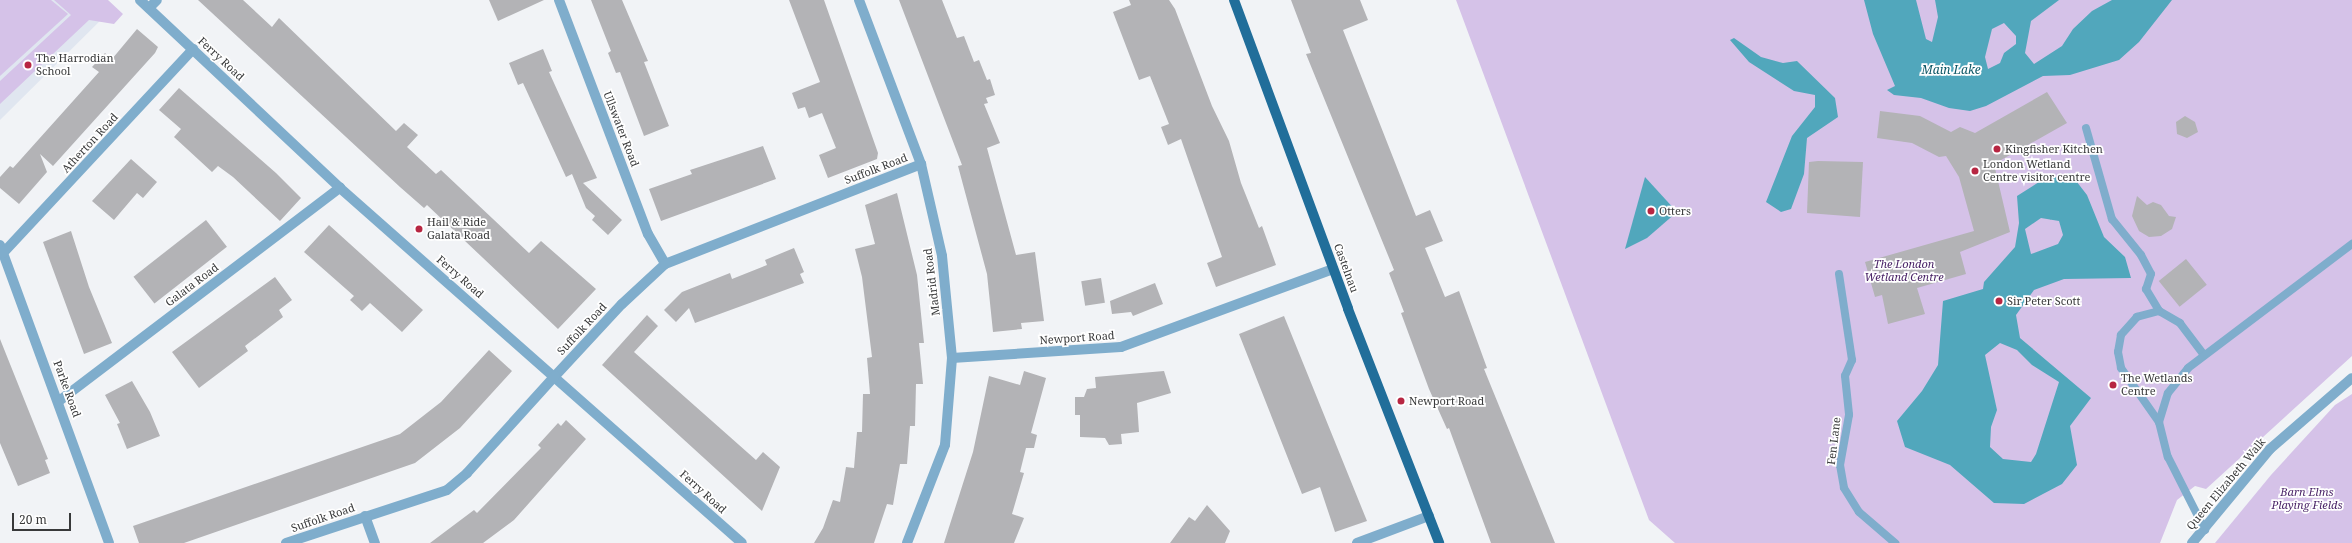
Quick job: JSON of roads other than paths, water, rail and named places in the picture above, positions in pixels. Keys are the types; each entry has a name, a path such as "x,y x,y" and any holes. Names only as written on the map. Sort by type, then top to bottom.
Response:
{"main road":[{"name":"Castelnau","path":"1234,0 1333,269 1439,543"}],"street":[{"name":"Ferry Road","path":"140,0 340,188 555,376 742,543"},
{"path":"149,8 157,0"},
{"name":"Ullswater Road","path":"559,0 648,234 665,264"},
{"name":"Madrid Road","path":"859,0 921,164 942,256 952,358 945,445 907,543"},
{"name":"Atherton Road","path":"2,249 193,49"},
{"name":"Suffolk Road","path":"286,543 433,495 457,483 622,304 665,264 921,164"},
{"name":"Galata Road","path":"59,401 340,188"},
{"name":"Parke Road","path":"2,249 59,401 109,543"},
{"name":"Newport Road","path":"952,358 1121,347 1333,269"},
{"name":"Queen Elizabeth Walk","path":"2192,543 2205,530 2270,449 2352,378"},
{"path":"365,516 375,543"},
{"path":"1357,543 1429,516"}],"lane":[{"path":"2086,128 2112,219 2141,255 2151,274 2146,289 2159,311 2180,323 2204,355"},
{"path":"2159,422 2168,393 2204,355 2352,244"},
{"name":"Fen Lane","path":"1839,274 1852,360 1846,376 1849,415 1840,464 1844,488 1859,512 1895,543"},
{"path":"2159,311 2137,317 2121,335 2118,352 2121,368 2159,422 2168,457 2205,530"}],"water":[{"name":"Main Lake","path":"1864,0 1916,0 1926,39 1932,42 1938,17 1935,0 2059,0 2031,21 2025,53 2034,64 2062,46 2073,29 2092,11 2112,0 2172,0 2139,42 2119,60 2070,75 2043,76 1986,106 1970,111 1949,108 1921,98 1894,95 1887,90 1895,86 1873,34","holes":["2004,23 2016,36 2016,44 2004,53 2000,63 1988,69 1985,57 1992,29"]},
{"path":"1734,38 1761,57 1783,63 1797,61 1835,98 1838,117 1807,138 1804,174 1791,209 1781,212 1766,202 1792,136 1815,107 1815,95 1794,91 1749,62 1730,40"},
{"path":"2070,173 2087,195 2104,237 2125,257 2131,278 2064,279 2034,290 2016,315 2020,338 2091,398 2070,426 2077,465 2062,484 2024,504 1994,503 1950,465 1905,447 1897,421 1922,391 1938,365 1943,301 1983,289 1984,282 2015,247 2019,223 2017,196 2039,182","holes":["2041,218 2059,221 2063,235 2058,244 2031,254 2025,229","2000,343 2017,350 2032,365 2059,382 2036,454 2031,462 2003,459 1990,447 1991,427 1997,410 1985,355"]},
{"path":"1645,177 1677,212 1647,238 1625,249"}],"place":[{"name":"The Harrodian School","path":"28,65"},
{"name":"Kingfisher Kitchen","path":"1997,149"},
{"name":"London Wetland Centre visitor centre","path":"1975,171"},
{"name":"Otters","path":"1651,211"},
{"name":"Hail & Ride Galata Road","path":"419,229"},
{"name":"Sir Peter Scott","path":"1999,301"},
{"name":"The Wetlands Centre","path":"2113,385"},
{"name":"Newport Road","path":"1401,401"}],"park label":[{"name":"The London Wetland Centre","path":"1904,271"},
{"name":"Barn Elms Playing Fields","path":"2307,499"}]}
